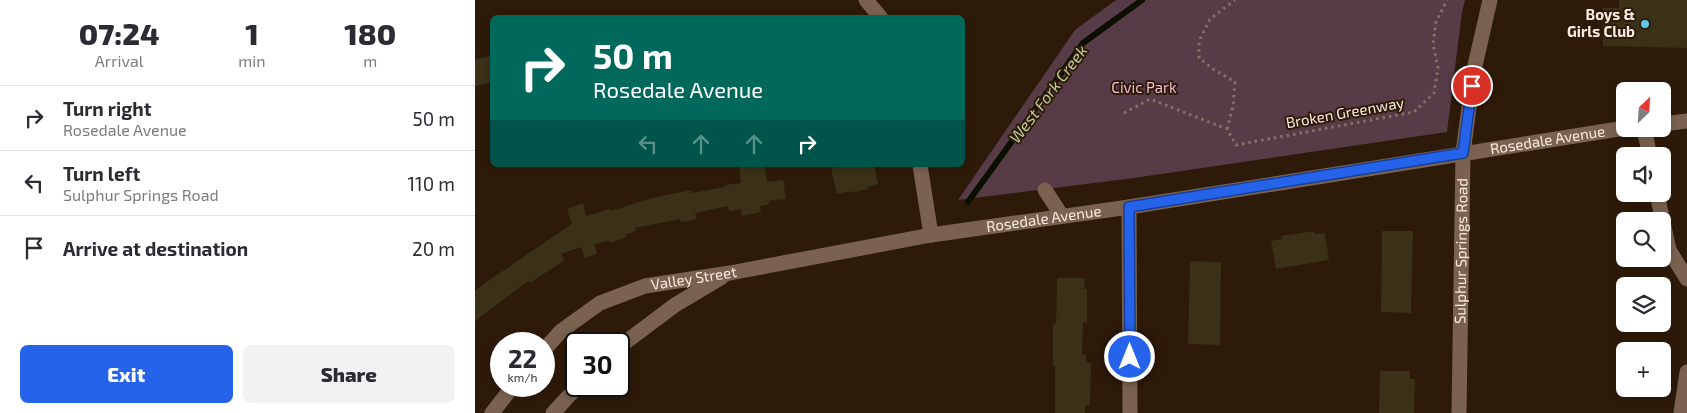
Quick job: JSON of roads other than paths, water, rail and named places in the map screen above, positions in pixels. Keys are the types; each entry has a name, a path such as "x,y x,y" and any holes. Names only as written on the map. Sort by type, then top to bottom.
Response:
{"street":[{"path":"866,0 878,15"},
{"name":"Sulphur Springs Road","path":"1459,413 1463,153 1474,70 1490,0"},
{"path":"1671,123 1687,121"},
{"name":"Rosedale Avenue","path":"730,273 931,235 1129,207 1616,129"},
{"path":"921,167 931,235"},
{"path":"1045,190 1062,216"},
{"path":"1659,202 1669,250 1681,262 1687,279"},
{"path":"1129,207 1130,413"},
{"name":"Valley Street","path":"630,339 675,305 730,273"},
{"name":"Valley Street","path":"555,338 561,331 600,303 645,286 730,273"},
{"path":"1681,413 1687,372"},
{"path":"493,413 505,397"},
{"path":"553,413 568,397"}],"waterway":[{"name":"West Fork Creek","path":"968,202 1083,43 1142,0"}],"place":[{"name":"Boys & Girls Club","path":"1645,24"}],"park label":[{"name":"Civic Park","path":"1144,88"}]}
